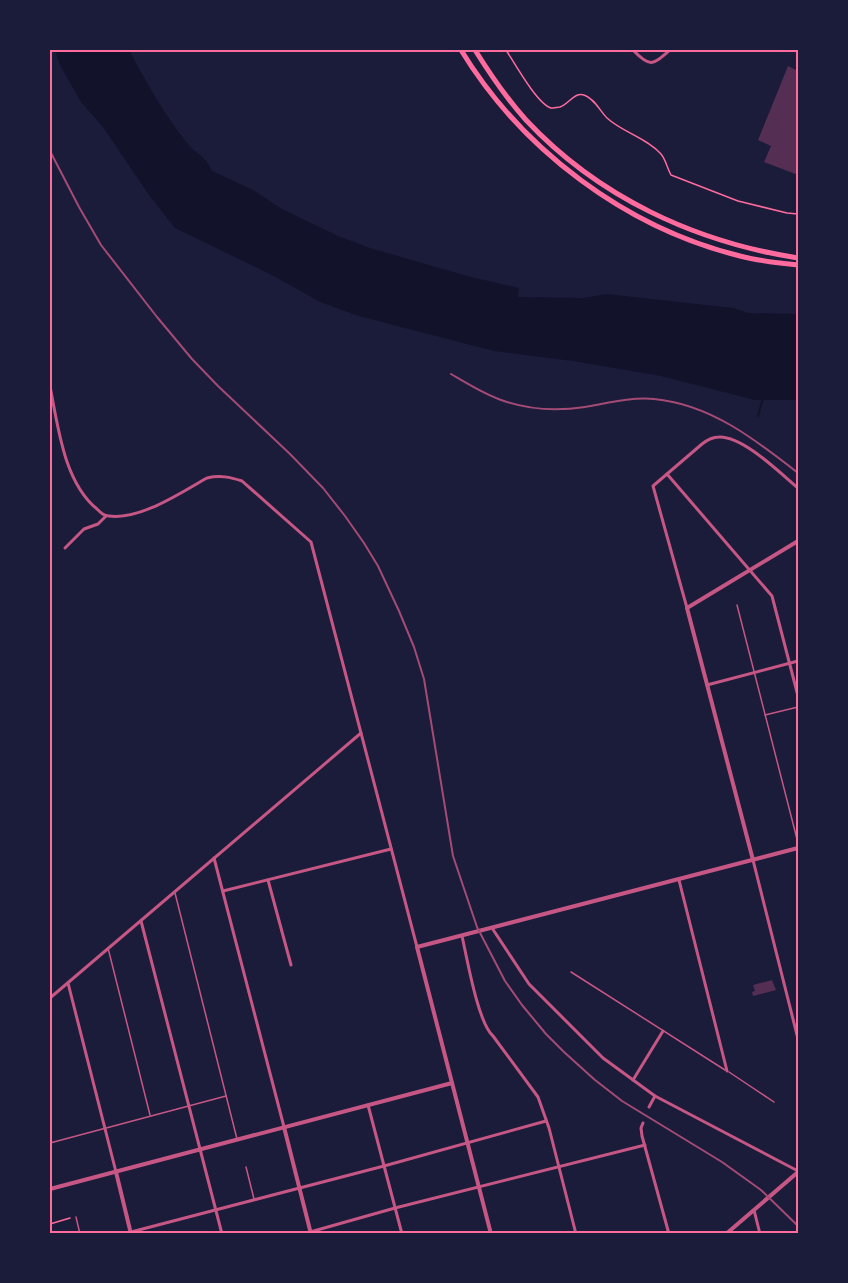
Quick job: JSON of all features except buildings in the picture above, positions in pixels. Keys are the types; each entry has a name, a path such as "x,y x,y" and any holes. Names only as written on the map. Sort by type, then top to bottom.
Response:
{"highway":[{"path":"460,50 486,87 530,136 595,192 634,215 698,243 741,256 798,265"},
{"path":"475,50 496,83 526,120 563,155 610,190 637,206 699,233 740,246 798,258"}],"street":[{"path":"633,50 649,63 658,61 670,50"},
{"path":"50,386 60,435 75,483 90,503 106,516 129,515 155,506 207,478 223,476 242,481 311,542 491,1233"},
{"path":"798,488 740,441 721,437 702,444 653,486 687,608 798,1037"},
{"path":"667,474 772,596 798,696"},
{"path":"65,548 84,529 98,524 106,516"},
{"path":"687,608 798,543"},
{"path":"707,685 798,661"},
{"path":"50,998 361,733"},
{"path":"417,947 798,848"},
{"path":"223,891 391,849"},
{"path":"214,858 311,1232"},
{"path":"679,879 727,1071"},
{"path":"268,880 291,965"},
{"path":"141,921 222,1233"},
{"path":"492,928 529,984 597,1052 655,1096 798,1171 726,1233"},
{"path":"462,936 474,989 488,1032 538,1097 576,1233"},
{"path":"68,983 130,1233 546,1121"},
{"path":"633,1080 663,1031"},
{"path":"50,1189 452,1083"},
{"path":"649,1107 655,1096"},
{"path":"368,1105 402,1233"},
{"path":"643,1123 641,1128 669,1233"},
{"path":"303,1233 645,1144"},
{"path":"754,1210 760,1233"}],"lane":[{"path":"737,605 798,843"},
{"path":"765,715 798,707"},
{"path":"174,892 238,1140"},
{"path":"108,948 150,1116"},
{"path":"571,972 774,1102"},
{"path":"50,1143 226,1096"},
{"path":"246,1167 254,1200"},
{"path":"76,1217 80,1233"}],"path":[{"path":"506,50 529,86 541,101 551,108 563,106 580,94 586,95 608,119 660,153 671,175 738,201 798,214"},
{"path":"50,1224 70,1218"}],"shaded area":[{"path":"55,50 129,50 171,121 187,143 207,162 212,171 253,190 282,209 338,236 370,248 467,276 519,288 518,297 584,298 606,294 733,308 749,313 798,314 798,400 755,400 661,376 573,361 494,351 359,316 320,302 270,274 175,228 149,195 103,127 81,102 60,65"}],"waterway":[{"path":"758,416 763,398"}],"railway":[{"path":"50,151 101,245 157,317 218,386 323,488 345,516 378,566 414,647 424,679 453,856 477,927 505,981 546,1034 595,1080 622,1101 722,1162 761,1190 798,1226"},
{"path":"451,374 497,399 534,408 575,408 637,399 675,402 713,416 749,436 798,473"}]}
